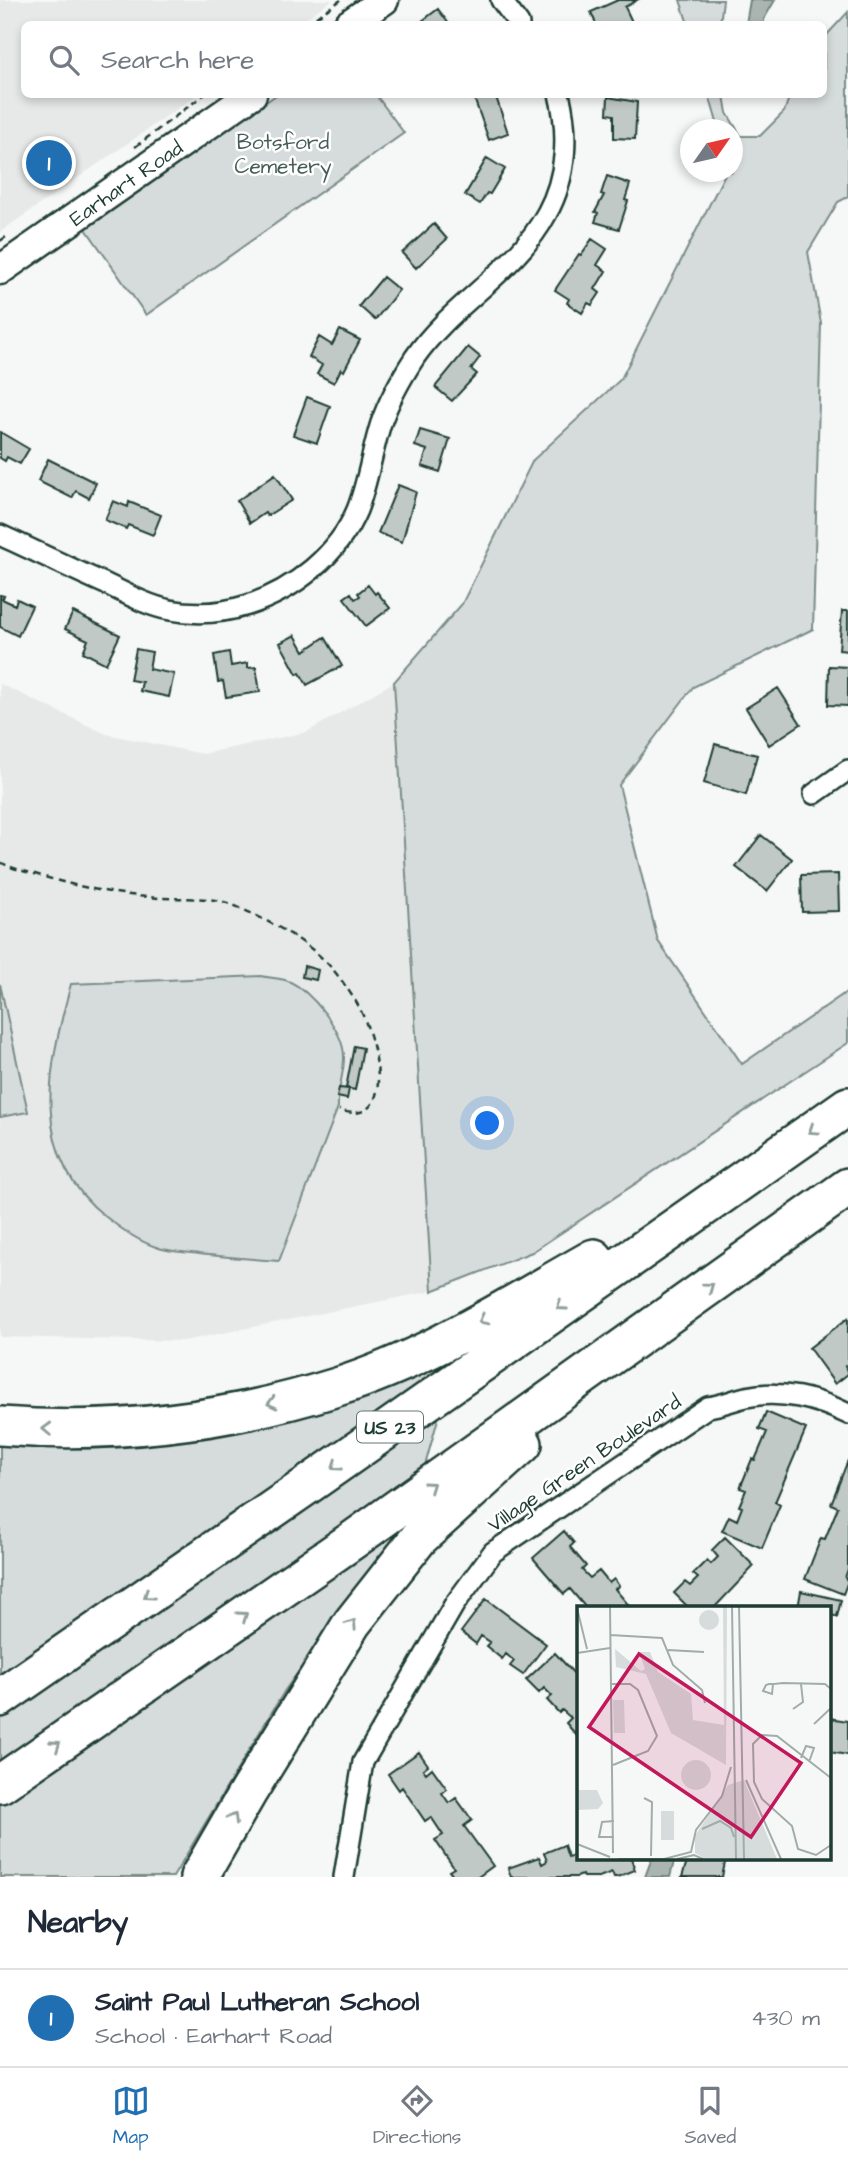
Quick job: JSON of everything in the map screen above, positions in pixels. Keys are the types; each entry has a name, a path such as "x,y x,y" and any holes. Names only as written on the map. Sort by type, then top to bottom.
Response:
{"highway":[{"name":"US 23","path":"0,1698 848,1106"},
{"path":"0,1426 105,1429 164,1424 232,1413 338,1387 412,1356 484,1320 777,1154"},
{"path":"0,1784 353,1540 848,1187"},
{"path":"199,1877 352,1623 419,1538 654,1327"}],"street":[{"path":"353,21 384,0"},
{"path":"501,0 517,21"},
{"name":"Earhart Road","path":"0,270 245,98"},
{"path":"0,535 167,610 217,612 247,605 277,593 311,571 332,549 357,509 381,422 416,356 448,318 516,256 548,213 557,191 566,140 560,98"},
{"path":"814,794 848,770"},
{"name":"Village Green Boulevard","path":"344,1877 363,1762 454,1605 493,1552 708,1408 747,1397 780,1395 823,1402 848,1414"}],"path":[{"path":"310,21 341,0"},
{"path":"129,151 200,98"},
{"path":"0,241 17,229"},
{"path":"0,862 56,881 113,894 201,898 230,904 271,924 305,945 334,971 359,1008 371,1038 378,1076 377,1093 373,1103 366,1110 352,1113 339,1110"}],"shaded area":[{"path":"0,0 332,0 301,21 21,21 21,98 193,98 0,232"},
{"path":"750,0 775,0 764,21 746,21"},
{"path":"394,682 432,1291 183,1341 0,1337 0,684 106,734 203,754 307,732"},
{"path":"651,1860 674,1860 670,1877 645,1877"}],"green space":[{"path":"680,0 723,0 720,21 687,21"},
{"path":"848,12 848,197 838,202 808,252 821,323 813,629 693,687 619,785 658,941 742,1064 848,991 848,1043 532,1252 432,1291 394,682 462,604 533,460 621,379 721,182 743,182 743,136 760,136 784,112 789,98 827,98 827,35"},
{"name":"Botsford Cemetery","path":"272,98 378,98 404,133 146,315 86,229"},
{"path":"710,98 724,98 731,119 716,119"},
{"path":"261,976 288,981 297,986 307,993 333,1025 343,1048 344,1058 338,1107 279,1261 161,1249 130,1234 106,1217 81,1193 64,1167 55,1139 51,1079 71,984"},
{"path":"0,984 28,1112 0,1117"},
{"path":"457,1351 410,1519 285,1690 173,1877 0,1877 0,1443 32,1446 284,1418"}],"building":[{"path":"618,0 637,0 625,7 632,21 595,21 591,12"},
{"path":"438,9 447,21 422,21"},
{"path":"474,98 496,98 508,133 489,140"},
{"path":"608,98 637,102 635,139 614,138 614,115 607,114"},
{"path":"487,158 505,169 490,194 487,193 480,204 465,195"},
{"path":"607,176 630,184 619,229 595,222 598,213 595,212 604,195 601,194"},
{"path":"434,224 447,239 416,268 402,253"},
{"path":"592,239 607,249 597,265 606,271 595,289 600,293 592,305 588,303 582,313 567,303 569,299 555,290"},
{"path":"383,277 399,290 375,320 359,306"},
{"path":"340,330 360,340 344,371 341,369 334,383 317,374 322,365 309,357 319,337 332,345"},
{"path":"468,347 480,357 471,369 477,374 452,401 435,387"},
{"path":"307,397 330,406 317,443 293,435"},
{"path":"420,430 450,439 440,472 422,466 427,450 415,446"},
{"path":"0,432 29,449 20,464 7,457 5,461 0,458"},
{"path":"48,459 96,483 89,498 76,491 72,498 38,481"},
{"path":"275,474 292,500 250,523 237,501"},
{"path":"398,485 416,492 402,542 378,533"},
{"path":"113,501 128,507 129,502 161,515 153,535 128,525 126,529 105,520"},
{"path":"368,585 390,608 366,626 344,598 351,593 355,599"},
{"path":"0,595 4,596 2,599 15,605 17,599 32,606 18,636 0,627"},
{"path":"842,611 848,611 848,651 839,650"},
{"path":"73,612 120,635 106,664 83,652 88,640 65,629"},
{"path":"295,635 304,651 325,637 342,666 307,685 300,673 297,674 280,643"},
{"path":"136,649 152,652 149,669 174,674 169,697 140,691 142,682 130,680"},
{"path":"229,652 231,666 248,663 248,668 256,667 260,692 226,697 223,681 218,682 214,655"},
{"path":"829,666 848,667 848,706 828,705"},
{"path":"778,688 801,724 769,745 746,708"},
{"path":"715,744 757,755 746,795 704,783"},
{"path":"761,835 792,859 767,891 736,867"},
{"path":"838,874 839,911 802,912 801,875"},
{"path":"304,966 318,970 316,980 302,977"},
{"path":"354,1046 363,1048 355,1090 346,1088"},
{"path":"339,1088 349,1089 347,1099 337,1097"},
{"path":"848,1318 848,1364 845,1366 848,1374 835,1384 809,1348"},
{"path":"766,1412 806,1429 775,1502 780,1505 762,1548 722,1531 729,1516 737,1520 742,1507 739,1506 746,1490 740,1488 767,1432 759,1429"},
{"path":"848,1460 848,1569 845,1578 848,1581 843,1594 805,1579 821,1538 825,1539 838,1507 831,1504"},
{"path":"564,1531 574,1543 570,1547 586,1566 582,1570 590,1578 599,1571 609,1583 614,1579 619,1586 615,1589 629,1606 584,1606 570,1589 564,1594 533,1558"},
{"path":"725,1537 754,1566 716,1606 687,1606 674,1593 685,1582 690,1586 698,1578 693,1574 707,1560 711,1564 718,1557 712,1550"},
{"path":"801,1591 841,1600 837,1617 830,1614 830,1606 798,1606"},
{"path":"486,1599 546,1644 523,1675 510,1666 514,1661 506,1654 502,1659 486,1646 490,1642 481,1636 476,1644 461,1632"},
{"path":"555,1653 577,1677 577,1736 566,1723 571,1718 562,1710 559,1713 547,1700 552,1696 544,1688 539,1693 526,1680"},
{"path":"830,1718 848,1721 848,1755 830,1752"},
{"path":"419,1752 428,1765 423,1769 426,1773 432,1768 447,1789 442,1793 449,1803 456,1798 472,1820 464,1826 493,1866 478,1877 454,1877 449,1871 454,1868 435,1840 443,1835 431,1817 425,1821 402,1787 399,1790 388,1774"},
{"path":"564,1845 568,1857 577,1854 577,1860 632,1860 635,1870 617,1877 614,1877 612,1872 599,1877 511,1877 508,1868 539,1857 542,1864 547,1861 544,1853"},
{"path":"687,1860 726,1860 722,1877 682,1877"}],"place":[{"name":"Saint Paul Lutheran School","path":"49,163"}]}
